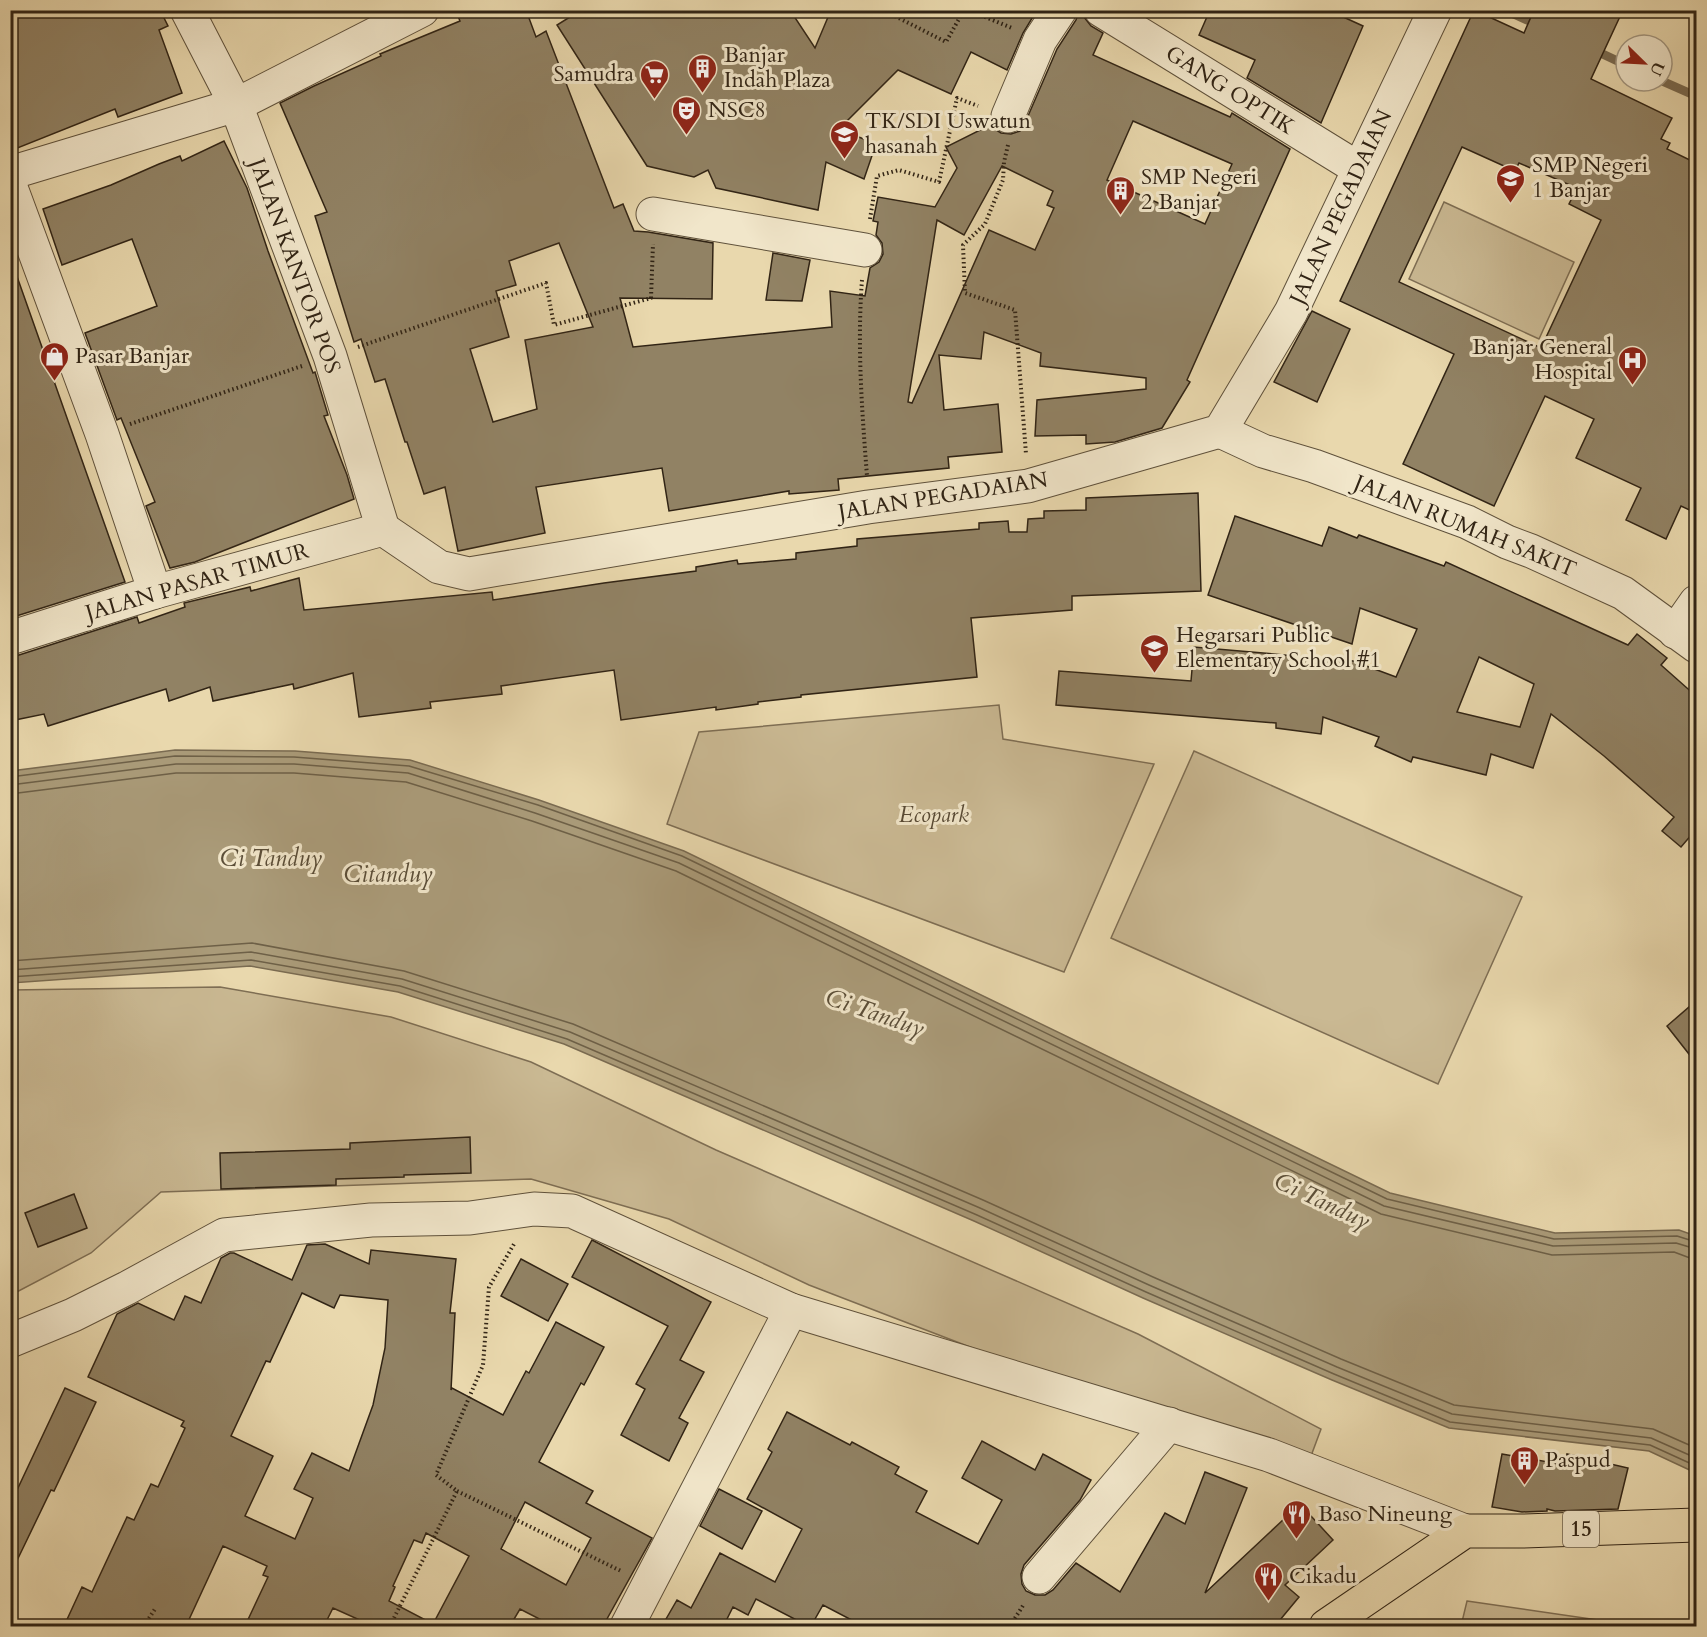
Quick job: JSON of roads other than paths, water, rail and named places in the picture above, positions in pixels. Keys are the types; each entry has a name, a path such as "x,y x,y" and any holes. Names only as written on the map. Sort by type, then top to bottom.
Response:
{"highway":[{"name":"15","path":"1465,1531 1696,1525"},
{"path":"1326,1626 1465,1531"}],"street":[{"name":"JALAN KANTOR POS","path":"187,10 237,105 330,357 383,529"},
{"path":"10,173 237,105 422,10"},
{"path":"1008,116 1040,40 1060,10"},
{"name":"GANG OPTIK","path":"1101,10 1359,170"},
{"name":"JALAN PEGADAIAN","path":"383,529 439,567 469,574 868,507 1028,486 1220,431 1291,312 1435,10"},
{"path":"10,186 102,434 155,592"},
{"path":"653,214 865,250"},
{"name":"JALAN RUMAH SAKIT","path":"1220,431 1263,451 1314,466 1467,522 1623,593 1686,639"},
{"name":"JALAN PASAR TIMUR","path":"10,638 155,592 383,529"},
{"path":"1686,639 1696,602"},
{"path":"10,1341 73,1315 224,1235 372,1220 470,1218 534,1209 572,1211 790,1310 1269,1455 1465,1531"},
{"path":"627,1626 790,1310"},
{"path":"1039,1577 1169,1424"}],"water":[{"name":"Citanduy","path":"175,750 295,751 410,760 539,800 684,851 1390,1193 1555,1233 1679,1230 1696,1236 1696,1473 1649,1451 1449,1428 1143,1298 974,1221 564,1044 398,992 250,966 11,983 11,771"}],"waterway":[{"path":"1505,10 1538,25"},
{"path":"1592,49 1614,59"},
{"path":"1674,86 1696,96"}],"place":[{"name":"Banjar Indah Plaza","path":"703,94"},
{"name":"Samudra","path":"655,100"},
{"name":"NSC8","path":"687,136"},
{"name":"TK/SDI Uswatun hasanah","path":"844,160"},
{"name":"SMP Negeri 1 Banjar","path":"1511,204"},
{"name":"SMP Negeri 2 Banjar","path":"1120,216"},
{"name":"Pasar Banjar","path":"54,382"},
{"name":"Banjar General Hospital","path":"1633,386"},
{"name":"Hegarsari Public Elementary School #1","path":"1155,674"},
{"name":"Paspud","path":"1524,1486"},
{"name":"Baso Nineung","path":"1297,1540"},
{"name":"Cikadu","path":"1268,1602"}],"park label":[{"name":"Ecopark","path":"934,815"}],"water label":[{"name":"Ci Tanduy","path":"271,858"},
{"name":"Ci Tanduy","path":"875,1013"},
{"name":"Ci Tanduy","path":"1322,1201"}]}
